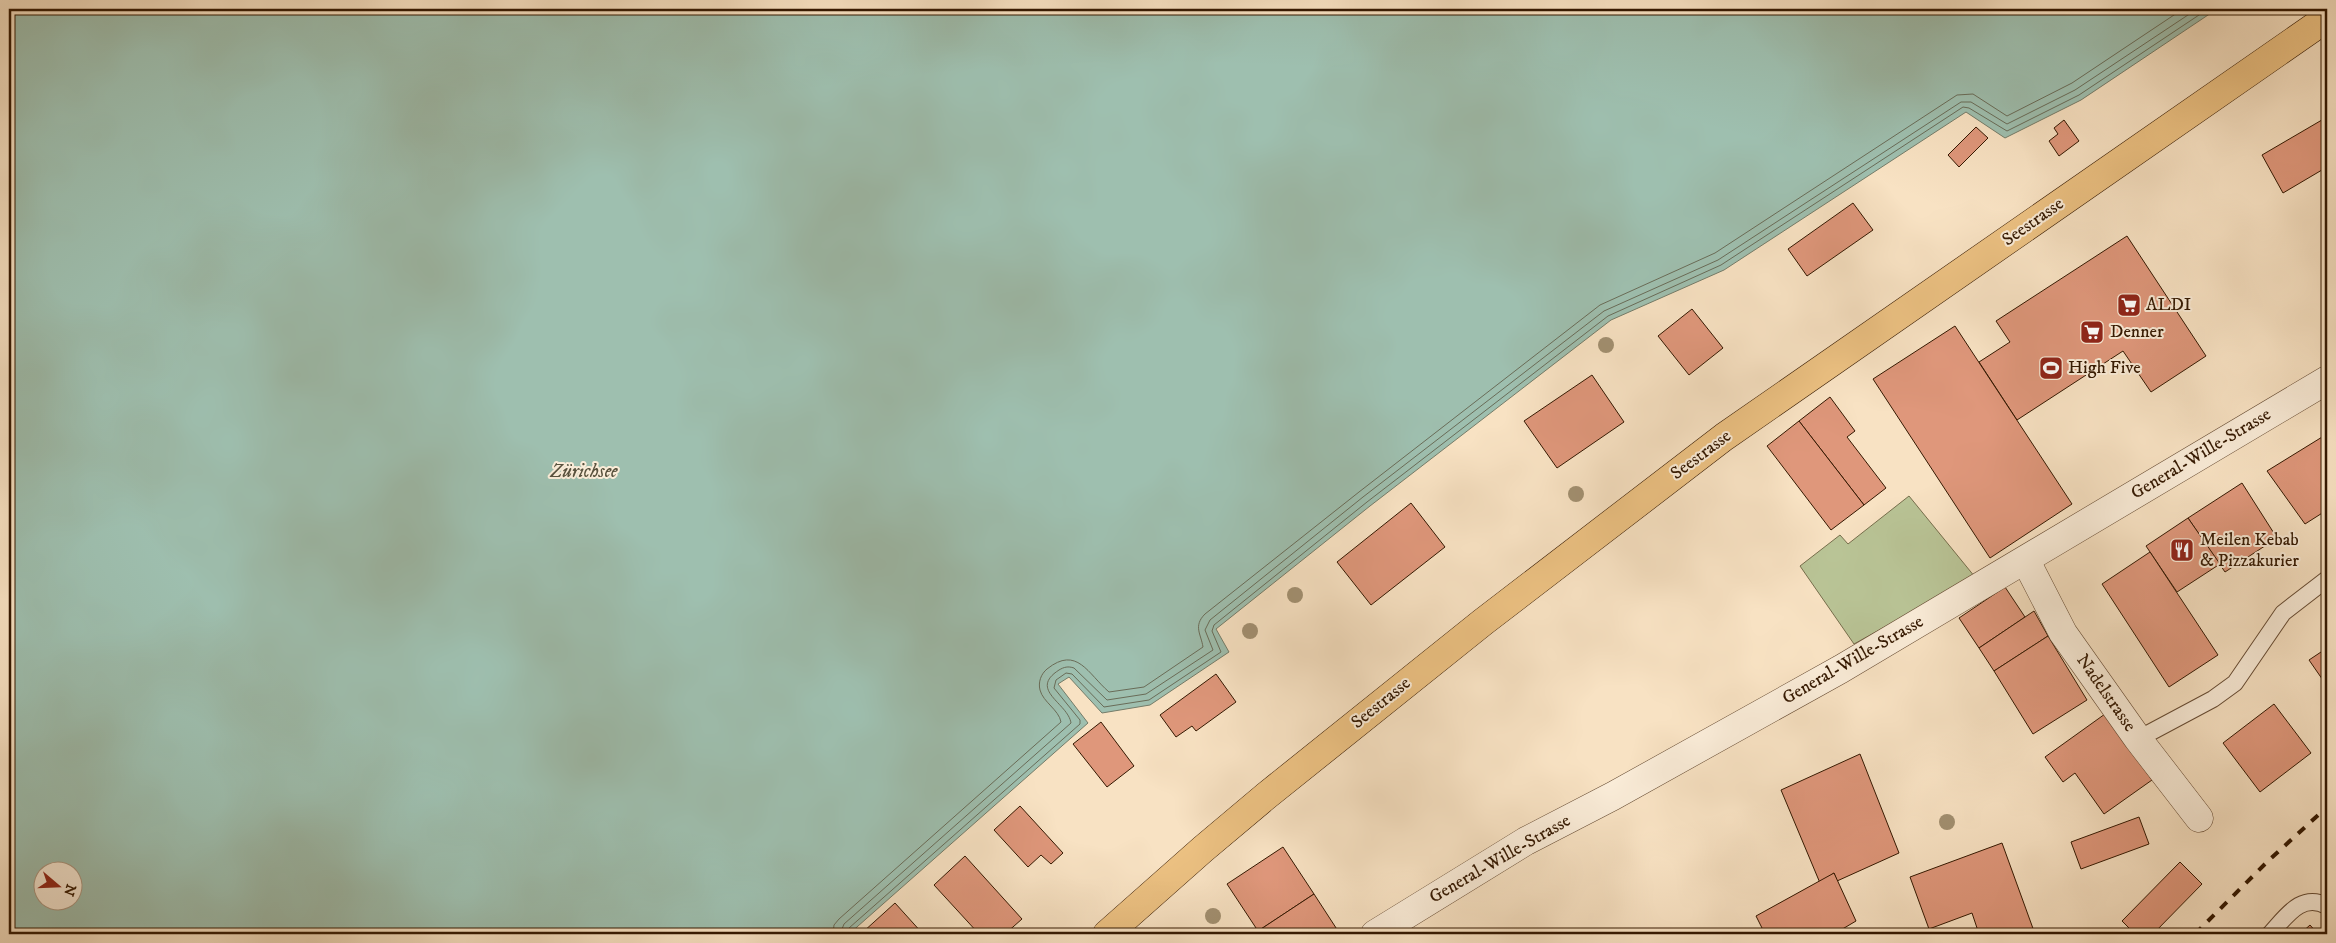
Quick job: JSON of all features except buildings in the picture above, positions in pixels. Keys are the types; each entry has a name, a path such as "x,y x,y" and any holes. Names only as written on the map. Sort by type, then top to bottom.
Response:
{"main road":[{"name":"Seestrasse","path":"1107,934 1203,848 1289,778 1483,622 1724,436 2327,18"}],"street":[{"name":"General-Wille-Strasse","path":"1375,934 1526,841 1613,796 1841,669 2026,561 2327,380"},
{"name":"Nadelstrasse","path":"2026,561 2063,633 2138,739 2199,818"}],"lane":[{"path":"2138,739 2213,699 2235,683 2283,613 2327,578"},
{"path":"2270,934 2290,912 2305,902 2318,902 2327,906"}],"shaded area":[{"path":"1909,496 1975,577 1854,644 1800,566 1840,535 1848,544"}],"water":[{"name":"Zürichsee","path":"9,9 2217,9 2081,100 2005,138 1966,112 1724,270 1611,320 1370,506 1216,629 1229,652 1150,705 1102,713 1069,677 1058,684 1088,723 849,934 9,934"}],"railway":[{"path":"2195,934 2267,862 2327,807"}],"place":[{"name":"ALDI","path":"2129,305"},
{"name":"Denner","path":"2092,332"},
{"name":"High Five","path":"2051,368"},
{"name":"Meilen Kebab & Pizzakurier","path":"2182,550"}]}
